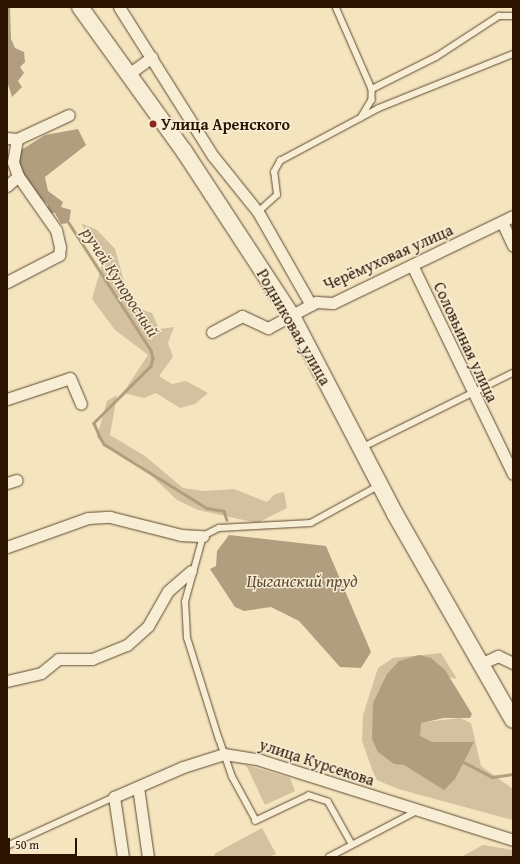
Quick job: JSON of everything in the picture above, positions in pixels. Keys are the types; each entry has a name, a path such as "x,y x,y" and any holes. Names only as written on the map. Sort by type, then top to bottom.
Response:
{"main road":[{"name":"Родниковая улица","path":"80,7 130,73 292,316 380,485 513,720"}],"street":[{"name":"Родниковая улица","path":"119,7 152,57 213,156 258,212 311,305"},
{"path":"130,73 152,57"},
{"path":"7,282 58,255 60,247 56,230 18,176 13,162 12,138 69,115"},
{"path":"7,186 18,176"},
{"name":"Черёмуховая улица","path":"212,332 242,316 268,328 311,305 333,302 513,216"},
{"path":"502,222 513,246"},
{"name":"Соловьиная улица","path":"412,265 471,393 513,474"},
{"path":"7,399 70,378 81,404"},
{"path":"7,547 88,518 110,517 181,535 203,536"},
{"path":"7,681 41,673 58,659 92,658 127,645 148,626 168,591 191,571"},
{"path":"480,664 498,656 513,663"},
{"path":"123,857 114,797 224,754"},
{"name":"улица Курсекова","path":"224,754 260,760 417,811 513,840"},
{"path":"138,787 148,857"}],"lane":[{"path":"336,7 372,89 372,100 360,119"},
{"path":"372,89 436,57 499,16 513,16"},
{"path":"258,212 277,196 274,172 277,164 360,119 460,72 513,54"},
{"path":"361,448 513,373"},
{"path":"352,845 328,802 309,796 256,821 232,778 224,754 187,638 185,602 191,571 203,536 219,528 311,523 380,485"},
{"path":"7,846 114,797"},
{"path":"329,857 417,811"}],"shaded area":[{"path":"81,223 97,230 115,249 128,295 140,309 152,313 159,329 174,327 168,343 173,357 159,376 172,384 186,381 208,393 195,404 180,408 156,393 144,398 123,393 148,355 115,330 92,299 103,261"},
{"path":"117,395 110,435 145,456 183,488 204,491 234,489 267,502 275,494 284,492 287,508 257,523 198,510 177,500 139,464 105,446 97,437 107,401"},
{"path":"441,653 457,679 432,673 408,724 460,718 471,723 481,766 513,789 513,820 398,789 377,780 373,772 362,741 363,715 378,668 393,658"},
{"path":"246,765 290,778 295,791 265,805"},
{"path":"262,828 276,854 269,857 216,857 214,854"},
{"path":"483,845 513,850 513,857 461,857"}],"water":[{"path":"7,7 10,7 11,39 15,48 24,52 25,62 20,67 24,73 18,81 22,87 12,97 7,81"},
{"path":"78,129 86,145 45,177 48,191 63,202 61,207 71,210 69,223 61,224 55,213 46,213 48,205 27,186 19,165 18,152 45,135"},
{"name":"Цыганский пруд","path":"229,535 326,546 371,652 361,668 340,667 299,621 271,607 244,611 235,607 210,569 216,566 217,551"},
{"path":"419,655 431,658 445,670 472,714 470,718 444,718 421,723 420,736 432,742 474,742 455,779 444,790 404,765 394,764 378,752 372,739 373,703 387,674 399,661"}],"waterway":[{"name":"ручей Купоросный","path":"69,223 151,350 153,358 151,366 94,423 100,437 104,444 207,508 224,511 227,520"},
{"name":"ручей Купоросный","path":"462,761 492,777 513,774"}],"place":[{"name":"Улица Аренского","path":"153,124"}]}
